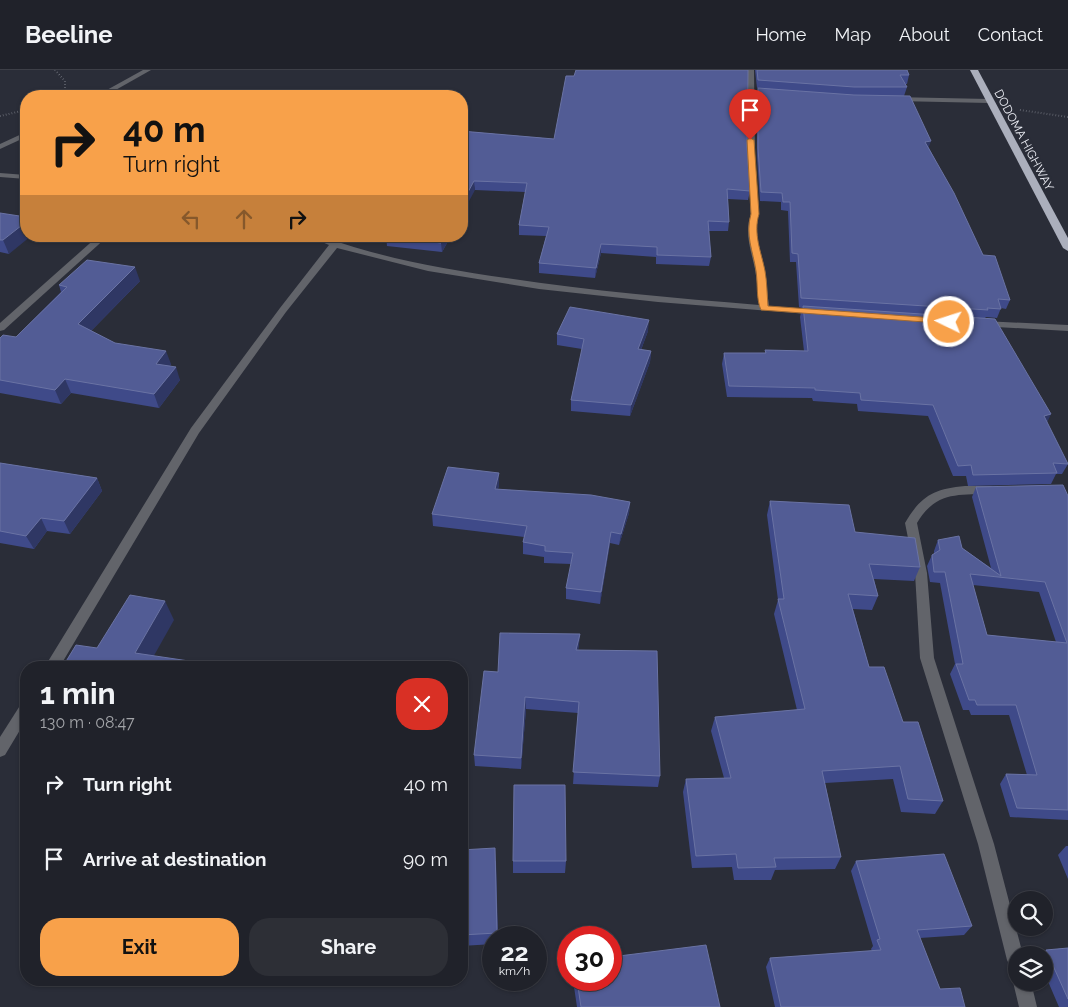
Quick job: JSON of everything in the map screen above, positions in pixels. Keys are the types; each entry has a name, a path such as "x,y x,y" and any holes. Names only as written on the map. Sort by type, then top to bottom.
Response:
{"highway":[{"name":"DODOMA HIGHWAY","path":"974,70 1068,248"}],"street":[{"path":"111,90 148,70"},
{"path":"751,70 755,92 751,156 755,214 752,223 753,245 760,270 764,308"},
{"path":"891,99 991,103"},
{"path":"0,147 20,137"},
{"path":"0,175 20,177"},
{"path":"0,328 97,242"},
{"path":"327,242 430,270 557,289 828,314"},
{"path":"55,661 196,431 283,310 334,245"},
{"path":"974,323 1068,328"},
{"path":"1006,490 947,492 924,504 911,523 922,573 927,658 986,844 1012,946"},
{"path":"0,750 20,718"},
{"path":"1024,991 1028,1007"}],"path":[{"path":"55,70 65,81 64,90"},
{"path":"991,103 1068,118"},
{"path":"0,116 20,111"}],"building":[{"path":"576,70 748,70 747,147 750,191 727,189 729,222 708,221 711,257 657,255 657,247 601,244 596,268 539,263 549,227 519,225 527,183 474,181 468,192 468,132 554,139 566,76 574,76"},
{"path":"757,70 907,70 909,75 900,75 907,87 854,87 758,80"},
{"path":"758,88 854,95 910,96 931,141 925,142 954,193 983,255 995,256 1010,300 998,299 1001,309 987,308 988,310 801,298 798,254 792,253 790,202 783,202 782,193 761,192 758,148"},
{"path":"0,213 20,216 20,227 3,240 0,240"},
{"path":"87,260 135,267 78,324 115,343 166,351 156,364 176,367 154,394 65,379 55,390 0,380 0,338 3,335 16,337 67,287 59,285"},
{"path":"803,306 995,319 1051,414 1044,416 1068,464 1053,463 1057,473 973,475 971,465 958,466 933,405 861,400 860,393 815,390 815,388 729,386 724,353 766,353 765,350 808,351"},
{"path":"570,307 649,320 638,349 651,351 631,405 571,400 584,339 557,334"},
{"path":"0,463 97,478 64,521 41,518 26,536 0,531"},
{"path":"448,467 499,473 495,489 591,495 630,502 621,534 611,532 601,592 566,588 573,553 545,551 545,546 523,542 527,526 432,514"},
{"path":"1063,485 1068,496 1068,810 1017,808 1006,774 1037,775 1016,705 977,705 975,700 969,700 956,664 963,664 945,572 934,572 932,555 940,550 938,540 959,536 962,548 1001,576 976,487","holes":["970,574 1045,582 1067,643 987,635"]},
{"path":"770,501 849,505 855,532 915,538 920,567 869,564 878,596 848,594 869,667 884,667 903,722 918,722 943,801 908,799 900,766 822,771 841,857 774,858 776,867 738,868 736,854 696,856 686,779 731,778 715,717 805,709 778,599 784,599"},
{"path":"130,595 165,601 135,653 189,661 66,661 76,645 97,648"},
{"path":"500,633 580,634 576,650 657,651 660,776 573,772 579,702 525,697 521,758 474,755 484,671 498,672"},
{"path":"514,785 565,785 566,861 513,861"},
{"path":"495,848 497,926 482,926 482,934 468,935 468,850"},
{"path":"944,854 972,926 917,930 940,989 960,988 965,1007 781,1007 770,958 881,950 877,940 880,939 856,861"},
{"path":"706,945 720,1007 581,1007 579,991 622,991 622,956"},
{"path":"1068,948 1068,999 1053,966 1053,949"}],"route":[{"path":"750,140 755,214 752,223 753,245 760,270 764,308 949,322"}]}
